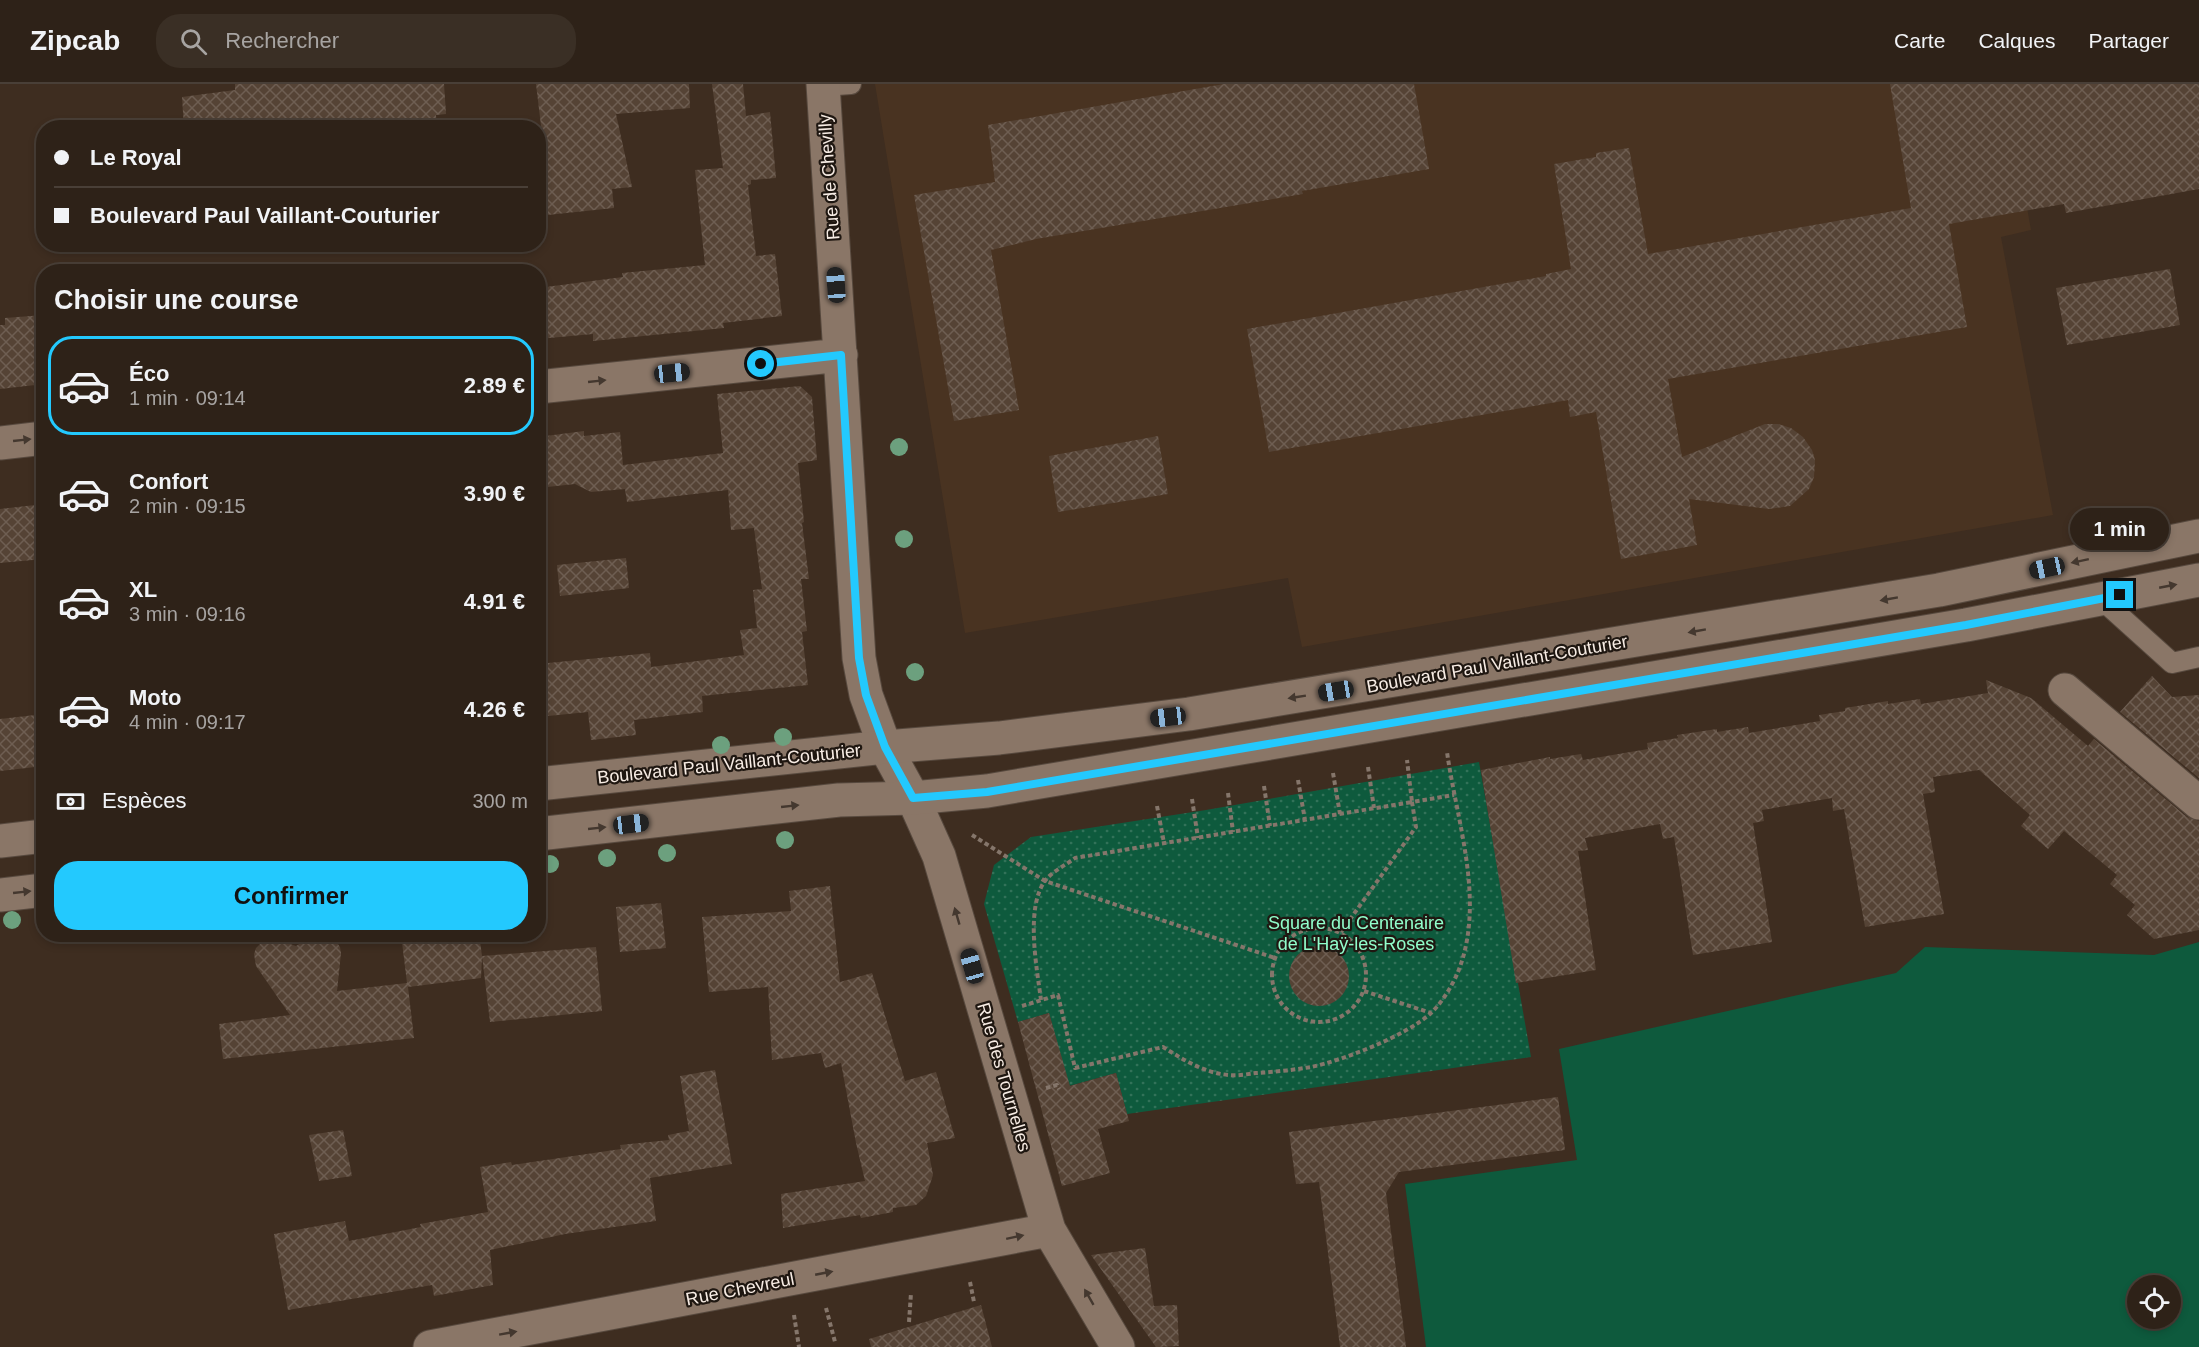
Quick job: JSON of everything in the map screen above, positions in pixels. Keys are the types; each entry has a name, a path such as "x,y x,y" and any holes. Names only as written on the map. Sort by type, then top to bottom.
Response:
{"main road":[{"name":"Rue de Chevilly","path":"832,85 841,355 859,658 866,695 885,747 913,798"},
{"path":"546,386 841,355"},
{"path":"0,442 36,439"},
{"name":"Boulevard Paul Vaillant-Couturier","path":"546,783 885,747 999,738 1189,714 1939,590 2199,536"},
{"path":"546,833 839,800 913,798 987,792 1966,625 2199,580"},
{"path":"2065,690 2199,803"},
{"name":"Rue des Tournelles","path":"913,798 939,856 1049,1230 1118,1347"},
{"path":"0,841 36,838"},
{"path":"0,895 36,891"},
{"name":"Rue Chevreul","path":"430,1347 549,1336 1049,1230"}],"lane":[{"path":"2101,599 2172,663 2199,657"}],"path":[{"path":"1020,1006 1058,995 1075,1068 1163,1047 1202,1070 1230,1075 1312,1067 1410,1029 1431,1013 1445,995 1458,971 1468,932 1470,891 1447,752"},
{"path":"1341,932 1416,827 1407,760"},
{"path":"1368,767 1374,808"},
{"path":"1333,773 1340,814"},
{"path":"1298,780 1305,820"},
{"path":"1264,786 1270,825"},
{"path":"1228,793 1233,832"},
{"path":"1041,1000 1033,942 1036,904 1045,881 1075,858 1454,795"},
{"path":"1192,799 1198,838"},
{"path":"1157,806 1164,843"},
{"path":"982,841 1045,881 1275,958"},
{"path":"1326,927 1341,932 1353,940 1361,951 1366,977 1364,991 1357,1004 1346,1014 1332,1020 1317,1022 1303,1019 1290,1012 1280,1001 1274,987 1272,972 1275,958 1283,944 1295,934 1310,928 1326,927"},
{"path":"1364,991 1431,1013"},
{"path":"970,1278 974,1302"},
{"path":"909,1322 911,1288"},
{"path":"825,1303 835,1342"},
{"path":"793,1309 799,1347"}],"shaded area":[{"path":"875,84 2005,84 2031,230 2001,237 2053,515 1302,647 1288,578 965,633"}],"green space":[{"name":"Square du Centenaire de L'Haÿ-les-Roses","path":"1479,762 1531,1057 1127,1114 1116,1073 1069,1086 1049,1013 1018,1022 984,904 994,865 1031,837 1206,810"},
{"path":"2199,942 2199,1347 1426,1347 1405,1184 1577,1160 1559,1049 1896,973 1925,947 2154,955"}],"building":[{"path":"235,84 444,84 446,114 436,115 436,120 183,120 182,97 235,90"},
{"path":"536,84 689,84 690,108 616,114 632,187 612,189 614,208 546,215 546,120 540,120"},
{"path":"712,84 743,84 746,116 770,112 776,178 751,180 751,184 748,185 756,256 775,254 782,316 723,323 724,328 593,341 593,334 546,338 546,287 623,277 622,273 705,265 695,170 723,168"},
{"path":"1224,84 1414,84 1429,169 1302,191 1303,194 1036,239 991,250 1019,410 954,421 914,195 995,182 988,125"},
{"path":"1890,84 2199,84 2199,189 2066,213 2064,204 1949,224 1967,327 1668,379 1682,457 1765,424 1778,424 1791,428 1803,437 1812,450 1815,460 1814,477 1809,489 1790,506 1769,509 1689,499 1697,545 1621,559 1596,412 1570,417 1568,400 1269,452 1247,329 1546,276 1546,274 1571,269 1554,164 1596,157 1596,153 1629,148 1648,254 1911,208"},
{"path":"2170,269 2180,325 2067,345 2056,288"},
{"path":"36,316 36,385 0,389 0,325 5,325 5,318"},
{"path":"800,386 812,397 817,460 798,463 809,579 801,579 807,631 802,632 808,685 702,696 703,712 634,720 636,735 591,740 588,712 546,716 546,663 650,653 651,667 744,655 740,630 757,628 753,590 762,589 754,528 731,530 728,490 627,502 625,489 591,492 575,484 546,487 546,436 584,431 584,436 620,432 623,465 723,453 717,394"},
{"path":"1158,436 1168,494 1058,512 1049,456"},
{"path":"36,505 36,560 0,563 0,509"},
{"path":"626,558 629,588 560,596 557,565"},
{"path":"2152,676 2172,697 2199,695 2199,778 2120,712"},
{"path":"1986,680 2031,698 2088,746 2094,739 2187,817 2199,821 2199,930 2154,939 2127,915 2135,905 2110,884 2117,875 2064,831 2048,849 2021,826 2030,815 1979,770 1933,777 1935,792 1923,794 1944,914 1865,927 1844,809 1833,811 1832,798 1762,810 1764,821 1753,823 1772,942 1693,955 1674,837 1663,839 1660,824 1585,838 1588,850 1578,851 1596,970 1516,983 1481,770 1550,757 1550,759 1581,754 1583,760 1648,749 1647,743 1678,738 1677,735 1717,729 1717,732 1748,727 1749,733 1820,721 1819,715 1888,701 1888,704 1920,699 1921,704 1988,693"},
{"path":"36,715 36,767 0,771 0,719"},
{"path":"830,886 840,982 872,973 905,1081 936,1072 955,1138 927,1143 933,1175 926,1196 916,1205 893,1208 893,1212 861,1218 860,1215 783,1228 781,1194 865,1181 841,1063 825,1068 821,1053 772,1060 768,987 709,992 702,917 791,911 789,891"},
{"path":"661,903 666,948 620,952 616,907"},
{"path":"262,942 284,942 296,946 302,942 337,942 341,953 337,991 407,983 402,942 480,942 481,978 408,987 414,1038 223,1059 219,1024 290,1015 256,966 254,954 256,948"},
{"path":"1319,946 1336,951 1344,959 1349,976 1344,993 1336,1001 1319,1006 1302,1001 1294,993 1289,976 1294,959 1302,951"},
{"path":"596,947 602,1011 490,1022 482,956"},
{"path":"1049,1013 1070,1086 1116,1073 1129,1121 1098,1129 1110,1173 1062,1186 1018,1022"},
{"path":"715,1070 732,1164 650,1178 656,1221 565,1234 490,1250 493,1285 434,1296 432,1285 288,1310 274,1234 345,1221 349,1241 421,1227 420,1224 488,1212 480,1167 511,1162 512,1165 621,1149 620,1145 669,1140 668,1135 689,1131 680,1076"},
{"path":"1558,1097 1565,1150 1399,1172 1386,1193 1406,1347 1340,1347 1319,1182 1296,1184 1289,1132"},
{"path":"343,1130 352,1176 319,1181 309,1135"},
{"path":"1145,1248 1154,1306 1177,1305 1179,1346 1156,1347 1091,1255"},
{"path":"981,1305 992,1347 871,1347 869,1339"}],"route":[{"path":"761,364 841,355 859,658 866,695 885,747 913,798 987,792 1966,625 2120,595"}]}
